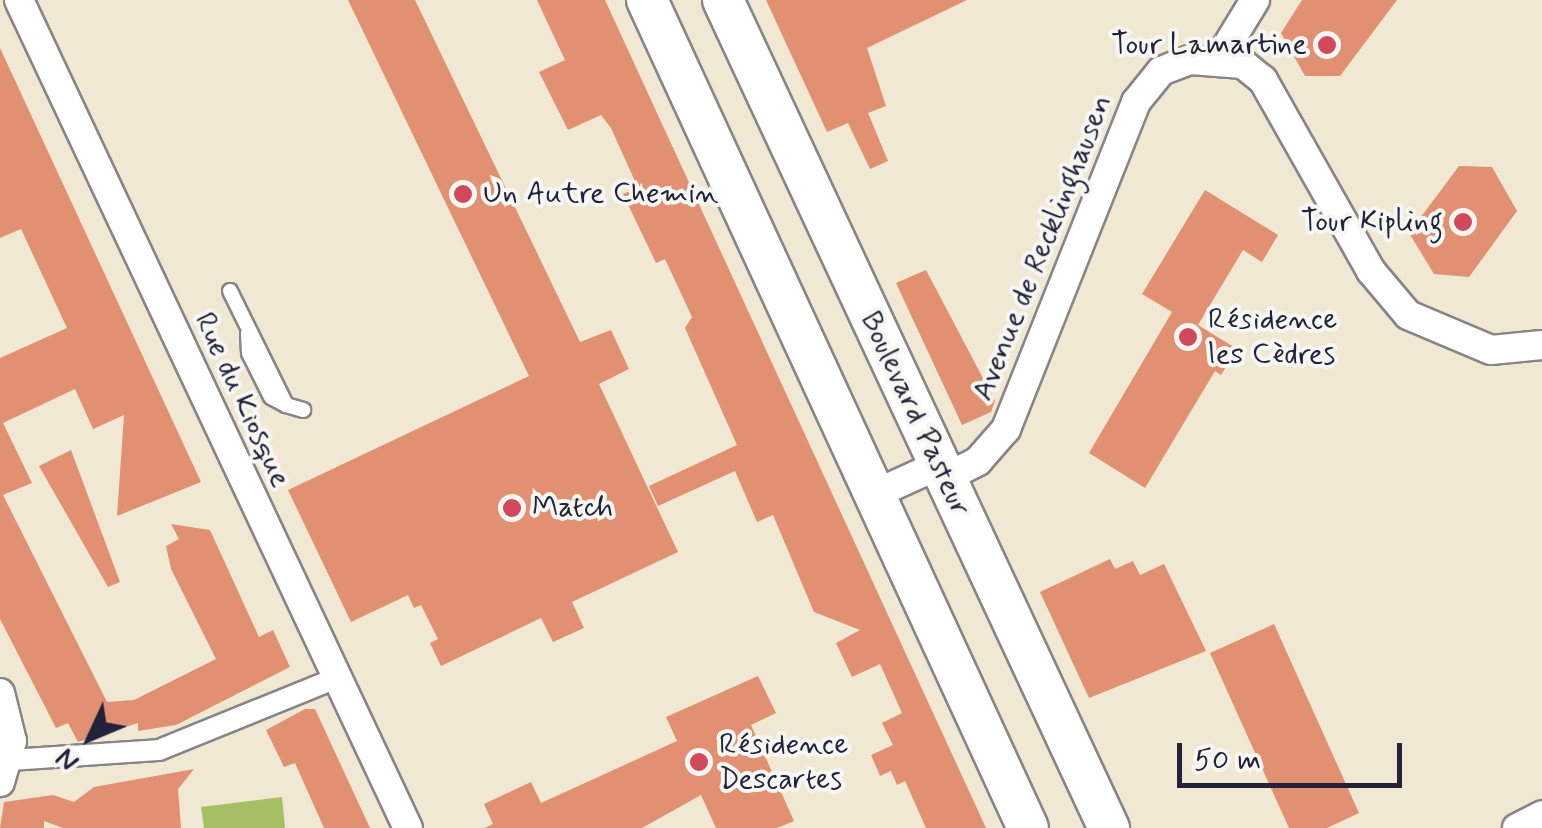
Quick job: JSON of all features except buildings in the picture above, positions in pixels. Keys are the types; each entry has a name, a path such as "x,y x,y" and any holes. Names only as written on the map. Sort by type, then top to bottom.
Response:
{"main road":[{"path":"647,0 1028,828"},
{"name":"Boulevard Pasteur","path":"724,0 1109,828"}],"street":[{"name":"Rue du Kiosque","path":"19,0 408,828"},
{"path":"1255,0 1219,59 1243,64 1264,80 1370,272 1408,315 1491,350 1542,345"},
{"name":"Avenue de Recklinghausen","path":"875,494 978,461 1006,429 1142,90 1177,64 1219,59"},
{"path":"0,693 12,740 3,768 158,750 336,678"},
{"path":"1517,828 1542,815"}],"lane":[{"path":"230,292 286,405 303,410"}],"green space":[{"path":"282,797 285,828 204,828 201,807"}],"place":[{"name":"Tour Lamartine","path":"1327,45"},
{"name":"Un Autre Chemin","path":"463,194"},
{"name":"Tour Kipling","path":"1463,222"},
{"name":"Résidence les Cèdres","path":"1188,337"},
{"name":"Match","path":"512,508"},
{"name":"Résidence Descartes","path":"699,762"}]}
